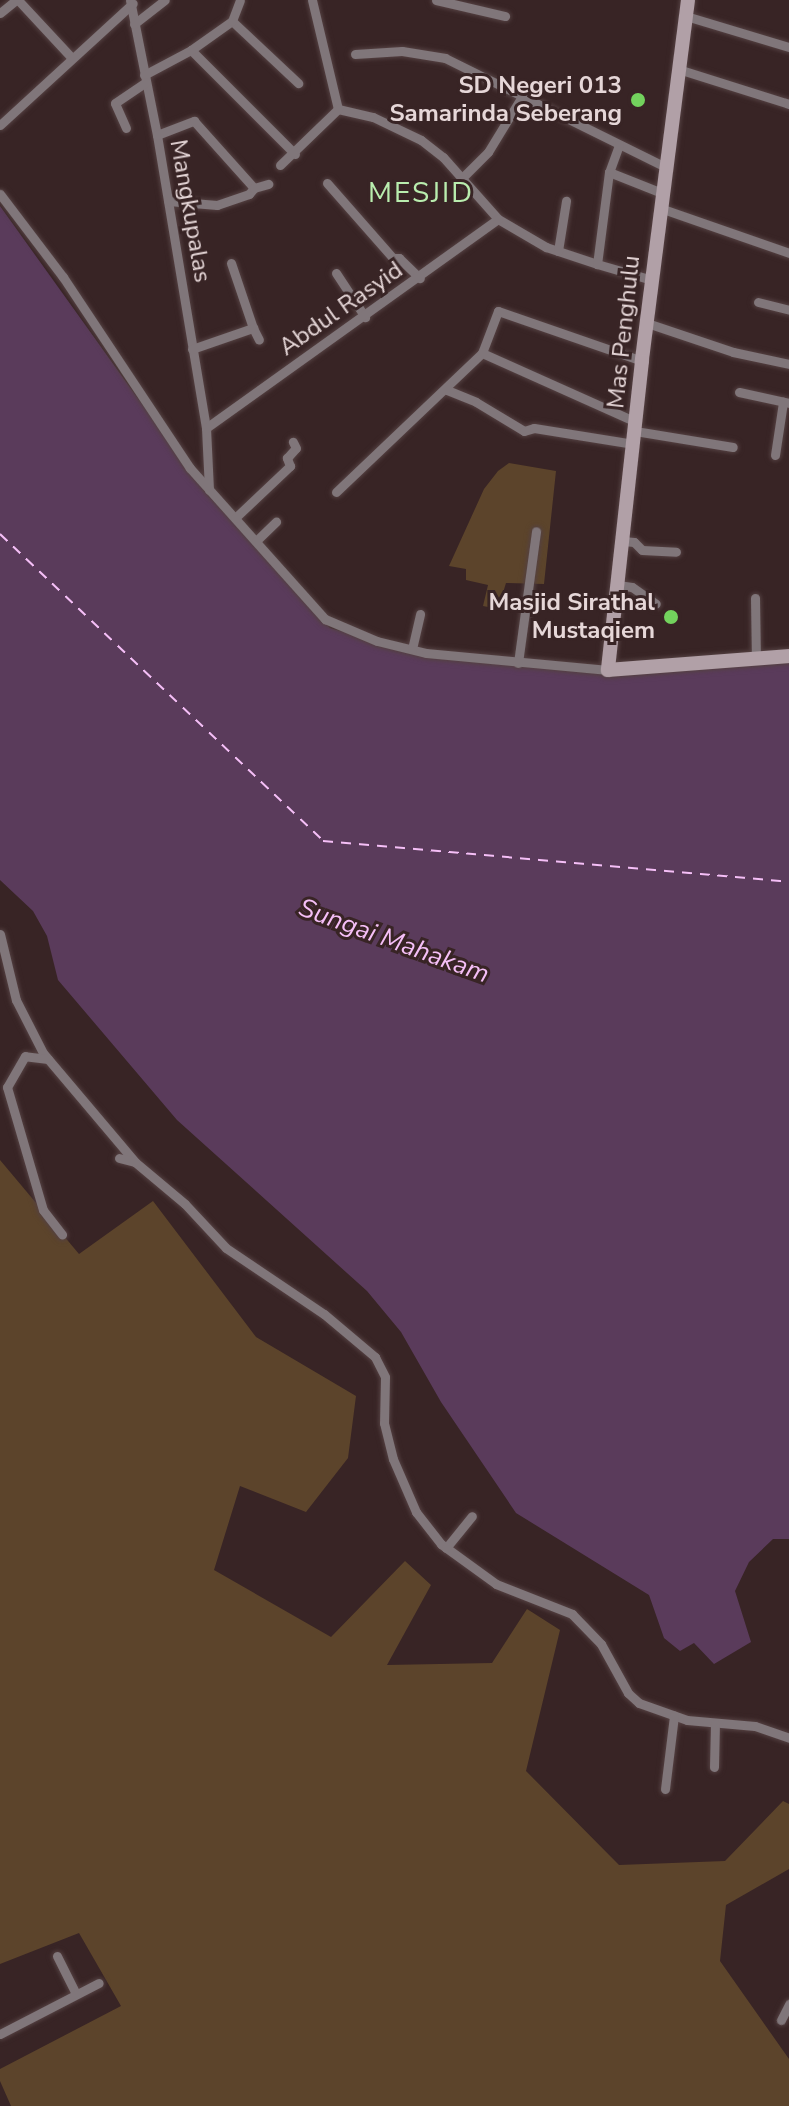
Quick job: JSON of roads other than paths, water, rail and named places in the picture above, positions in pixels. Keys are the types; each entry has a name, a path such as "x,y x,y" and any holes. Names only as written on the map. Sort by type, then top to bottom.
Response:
{"street":[{"path":"134,24 165,0"},
{"path":"126,128 115,103 145,78 232,21 240,0"},
{"path":"312,0 338,109"},
{"path":"433,0 505,16"},
{"name":"Mas Penghulu","path":"608,670 622,586 642,361 688,0"},
{"path":"0,13 14,1 71,57"},
{"path":"0,125 132,2"},
{"name":"Mangkupalas","path":"132,2 206,428 209,490"},
{"path":"686,16 789,47"},
{"path":"232,21 298,83"},
{"path":"191,50 295,154"},
{"path":"355,54 402,51 445,58 666,167"},
{"path":"678,69 789,104"},
{"path":"462,178 488,152 521,98"},
{"path":"280,165 295,154 338,109"},
{"path":"338,109 373,117 421,140 462,178 498,219 558,251 652,280"},
{"path":"157,135 194,121 254,188"},
{"path":"597,264 609,172 619,145"},
{"path":"609,172 661,200 789,253"},
{"path":"327,183 393,258 399,258 420,278"},
{"path":"168,201 217,205 268,184"},
{"path":"0,194 63,277 190,468 325,619 377,641 412,649 518,663 608,670 789,656"},
{"path":"558,251 566,201"},
{"name":"Abdul Rasyid","path":"206,428 420,278 498,219"},
{"path":"231,263 259,340"},
{"path":"336,273 365,317"},
{"path":"758,302 789,310"},
{"path":"336,492 447,390 482,353 498,311 642,361"},
{"path":"647,323 733,352 789,364"},
{"path":"192,349 253,328"},
{"path":"482,353 635,432"},
{"path":"447,390 476,402 524,431 534,428 635,432 733,447"},
{"path":"739,392 786,403 775,455"},
{"path":"235,518 291,465 287,458 296,448 293,442"},
{"path":"256,541 276,522"},
{"path":"518,663 536,531"},
{"path":"627,541 642,550 676,552"},
{"path":"622,586 656,604"},
{"path":"755,598 756,659"},
{"path":"412,649 420,614"},
{"path":"0,934 16,1000 48,1059 135,1162 185,1204 226,1248 333,1320 375,1357 385,1377 384,1423 393,1459 416,1512 428,1530 446,1548 496,1584 572,1614 601,1644 630,1696 674,1716 715,1724 755,1726 789,1738"},
{"path":"48,1059 25,1056 7,1087 43,1210 62,1234"},
{"path":"119,1158 135,1162"},
{"path":"446,1548 472,1516"},
{"path":"665,1789 674,1716"},
{"path":"714,1767 715,1724"},
{"path":"57,1956 76,1994"},
{"path":"0,2034 99,1983"},
{"path":"781,2020 789,2004"}],"water":[{"name":"Sungai Mahakam","path":"0,206 205,492 330,628 417,653 571,670 789,658 789,1539 773,1539 749,1562 735,1591 751,1642 714,1664 694,1643 680,1651 664,1638 649,1595 516,1513 441,1402 401,1332 367,1291 177,1120 58,980 47,936 33,911 0,880"}],"place":[{"name":"SD Negeri 013 Samarinda Seberang","path":"638,100"},
{"name":"Masjid Sirathal Mustaqiem","path":"671,617"}],"district":[{"name":"MESJID","path":"421,193"}]}
